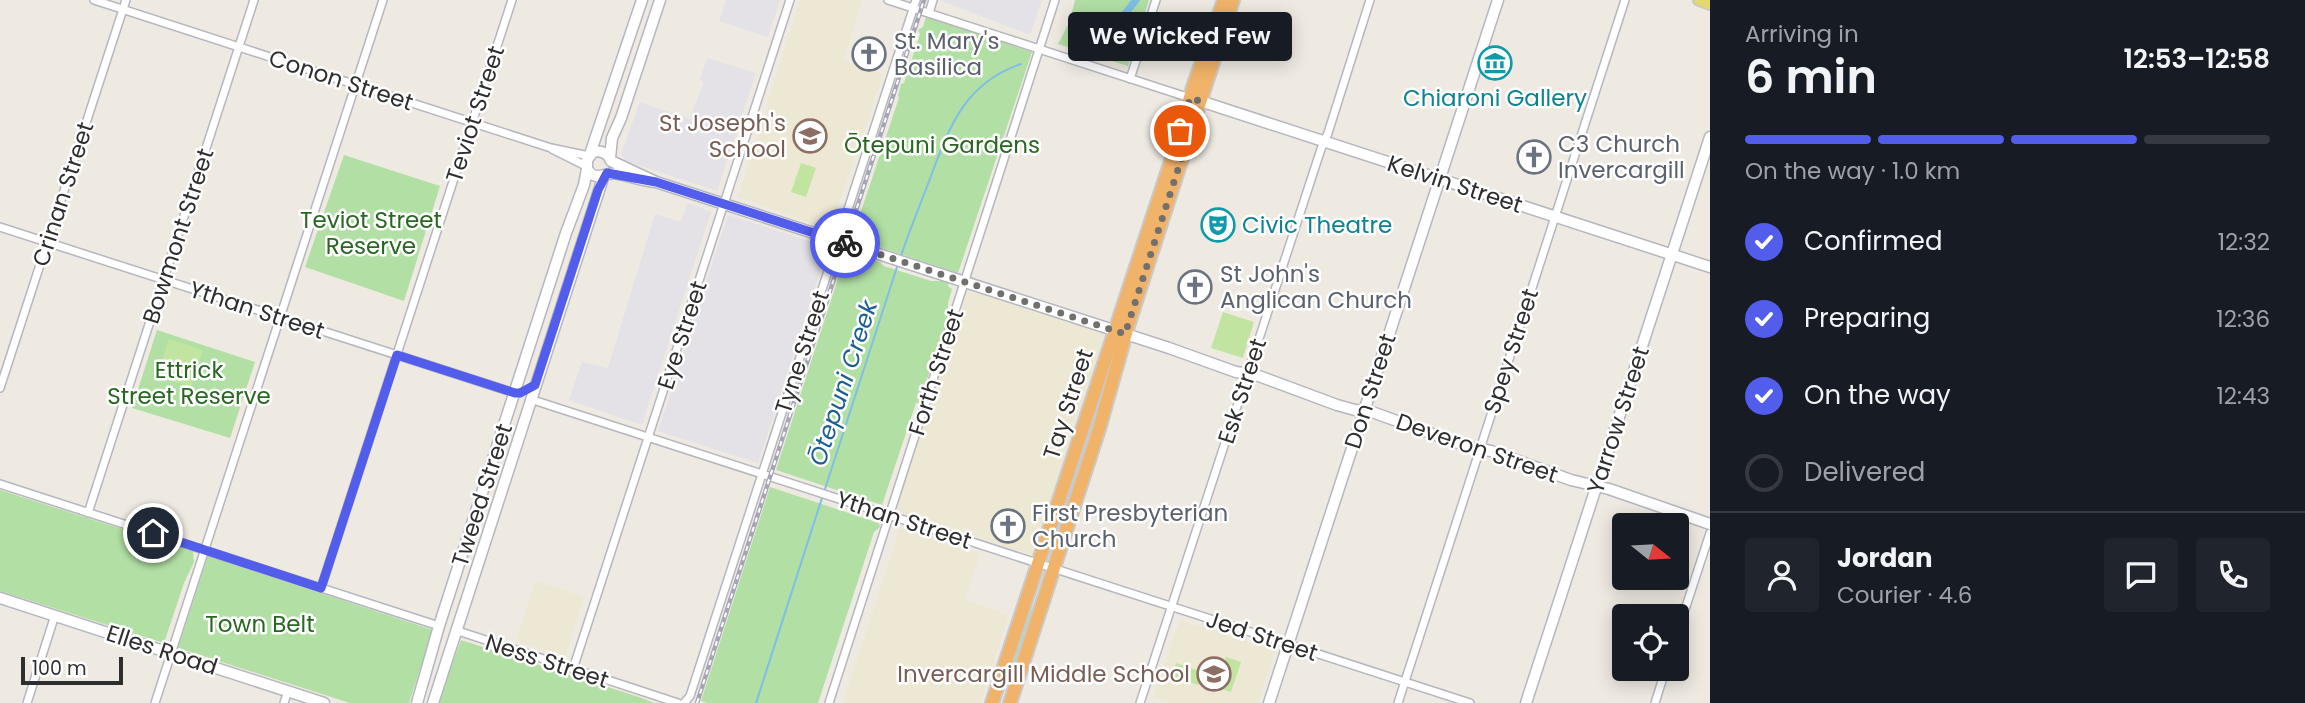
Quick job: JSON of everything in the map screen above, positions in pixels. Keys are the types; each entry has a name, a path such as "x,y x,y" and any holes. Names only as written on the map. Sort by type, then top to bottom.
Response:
{"highway":[{"name":"Tay Street","path":"992,703 1013,638 1046,566 1067,474 1120,332 1195,100 1224,0"},
{"name":"Tay Street","path":"1195,100 1233,0"},
{"name":"Tay Street","path":"1010,703 1053,540 1076,499 1083,477 1120,332"},
{"path":"1067,474 1078,470 1083,473 1083,477"},
{"path":"1001,676 1017,681"}],"main road":[{"name":"Tweed Street","path":"417,703 439,626 642,0"},
{"path":"606,174 612,138 660,0"},
{"name":"Don Street","path":"1269,703 1498,0"},
{"path":"1699,0 1710,4"},
{"path":"628,44 644,49"},
{"name":"Kelvin Street","path":"1195,100 1710,267"},
{"name":"Yarrow Street","path":"1527,703 1710,137"},
{"path":"656,182 606,174 594,176 588,161 601,152 610,160 656,182 1120,332"},
{"name":"Tweed Street","path":"433,703 530,399 606,174"},
{"name":"Deveron Street","path":"1120,332 1238,373 1259,375 1337,405 1374,413 1454,442 1710,524"},
{"path":"515,393 535,385"},
{"path":"510,407 530,399"},
{"name":"Elles Road","path":"0,598 324,703"},
{"path":"436,637 447,627 455,630"}],"street":[{"name":"Conon Street","path":"94,0 588,161"},
{"name":"Crinan Street","path":"0,388 126,0"},
{"name":"Bowmont Street","path":"88,513 254,0"},
{"path":"155,703 383,0"},
{"name":"Teviot Street","path":"321,588 512,0"},
{"name":"Eye Street","path":"573,669 790,0"},
{"path":"888,0 915,4 929,13 1195,100"},
{"path":"929,13 933,0"},
{"name":"Forth Street","path":"829,703 1055,0"},
{"path":"1130,79 1156,0"},
{"name":"Esk Street","path":"1140,703 1370,0"},
{"name":"Spey Street","path":"1398,703 1625,0"},
{"name":"Tyne Street","path":"684,703 690,696 915,4"},
{"name":"Ythan Street","path":"0,227 515,393"},
{"name":"Ythan Street","path":"530,399 1046,566"},
{"path":"0,484 439,626"},
{"path":"1687,604 1710,533"},
{"name":"Jed Street","path":"1046,566 1470,703"},
{"path":"27,703 55,615"},
{"name":"Ness Street","path":"455,630 678,703"},
{"path":"1655,703 1662,681"},
{"path":"284,703 288,691"}],"shaded area":[{"path":"726,0 780,0 768,37 719,21"},
{"name":"St Joseph's School","path":"800,0 862,0 844,60 883,75 830,230 738,197"},
{"path":"939,0 1042,0 1031,33 1028,34"},
{"path":"707,58 756,73 717,191 626,161 621,154 640,102 690,119 704,82 700,80"},
{"path":"688,203 711,212 642,425 569,400 582,362 608,368 655,214 681,222"},
{"path":"728,215 828,247 758,463 658,431"},
{"path":"965,285 1106,331 1033,555 893,510"},
{"path":"900,528 980,554 965,600 1009,615 980,703 843,703"},
{"path":"535,581 584,597 565,656 516,641"},
{"name":"Invercargill Middle School","path":"1180,620 1275,651 1258,703 1172,703 1153,697"}],"green space":[{"path":"1075,0 1149,0 1128,66 1058,44 1069,23"},
{"name":"Ōtepuni Gardens","path":"926,17 1032,52 958,273 852,238 899,98 901,84 904,83 920,34 918,30 923,27"},
{"name":"Teviot Street Reserve","path":"344,155 440,186 404,301 305,267"},
{"path":"801,163 816,168 806,197 791,192"},
{"path":"846,254 880,262 884,266 931,281 943,281 949,283 948,286 952,289 948,317 882,505 776,470"},
{"path":"1223,312 1254,322 1243,358 1211,348"},
{"name":"Ettrick Street Reserve","path":"157,330 255,362 230,438 132,408"},
{"path":"169,339 203,350 191,387 157,377"},
{"path":"1116,347 1090,444 1081,440"},
{"path":"770,487 879,523 880,527 874,532 818,703 701,701"},
{"name":"Town Belt","path":"0,490 150,538 188,547 193,552 194,562 164,643 0,591"},
{"name":"Town Belt","path":"208,556 433,630 409,703 350,703 178,648"},
{"path":"1041,592 1014,674 1008,673 1018,635"},
{"path":"461,640 642,698 654,703 438,703"},
{"path":"1226,657 1241,662 1231,692 1216,687"},
{"path":"1176,663 1202,672 1198,685 1172,676"}],"water":[{"path":"1131,0 1140,0 1121,23 1104,37 1079,50 1076,41 1107,25"}],"waterway":[{"name":"Ōtepuni Creek","path":"901,256 943,146 960,112 984,84 1021,64"},
{"name":"Ōtepuni Creek","path":"824,492 898,264"},
{"name":"Ōtepuni Creek","path":"756,703 822,498"}],"railway":[{"path":"697,703 924,0"}],"way so far":[{"path":"845,243 1125,334 1200,101 1190,98 1180,131"}],"place":[{"name":"St. Mary's Basilica","path":"869,54"},
{"name":"Chiaroni Gallery","path":"1495,63"},
{"name":"We Wicked Few","path":"1180,131"},
{"name":"St Joseph's School","path":"810,136"},
{"name":"C3 Church Invercargill","path":"1534,157"},
{"name":"Civic Theatre","path":"1218,225"},
{"name":"St John's Anglican Church","path":"1195,287"},
{"name":"First Presbyterian Church","path":"1008,526"},
{"name":"Invercargill Middle School","path":"1214,674"}],"route":[{"path":"153,533 321,588 397,355 515,393 535,385 598,190 607,173 656,182 845,243"}]}
